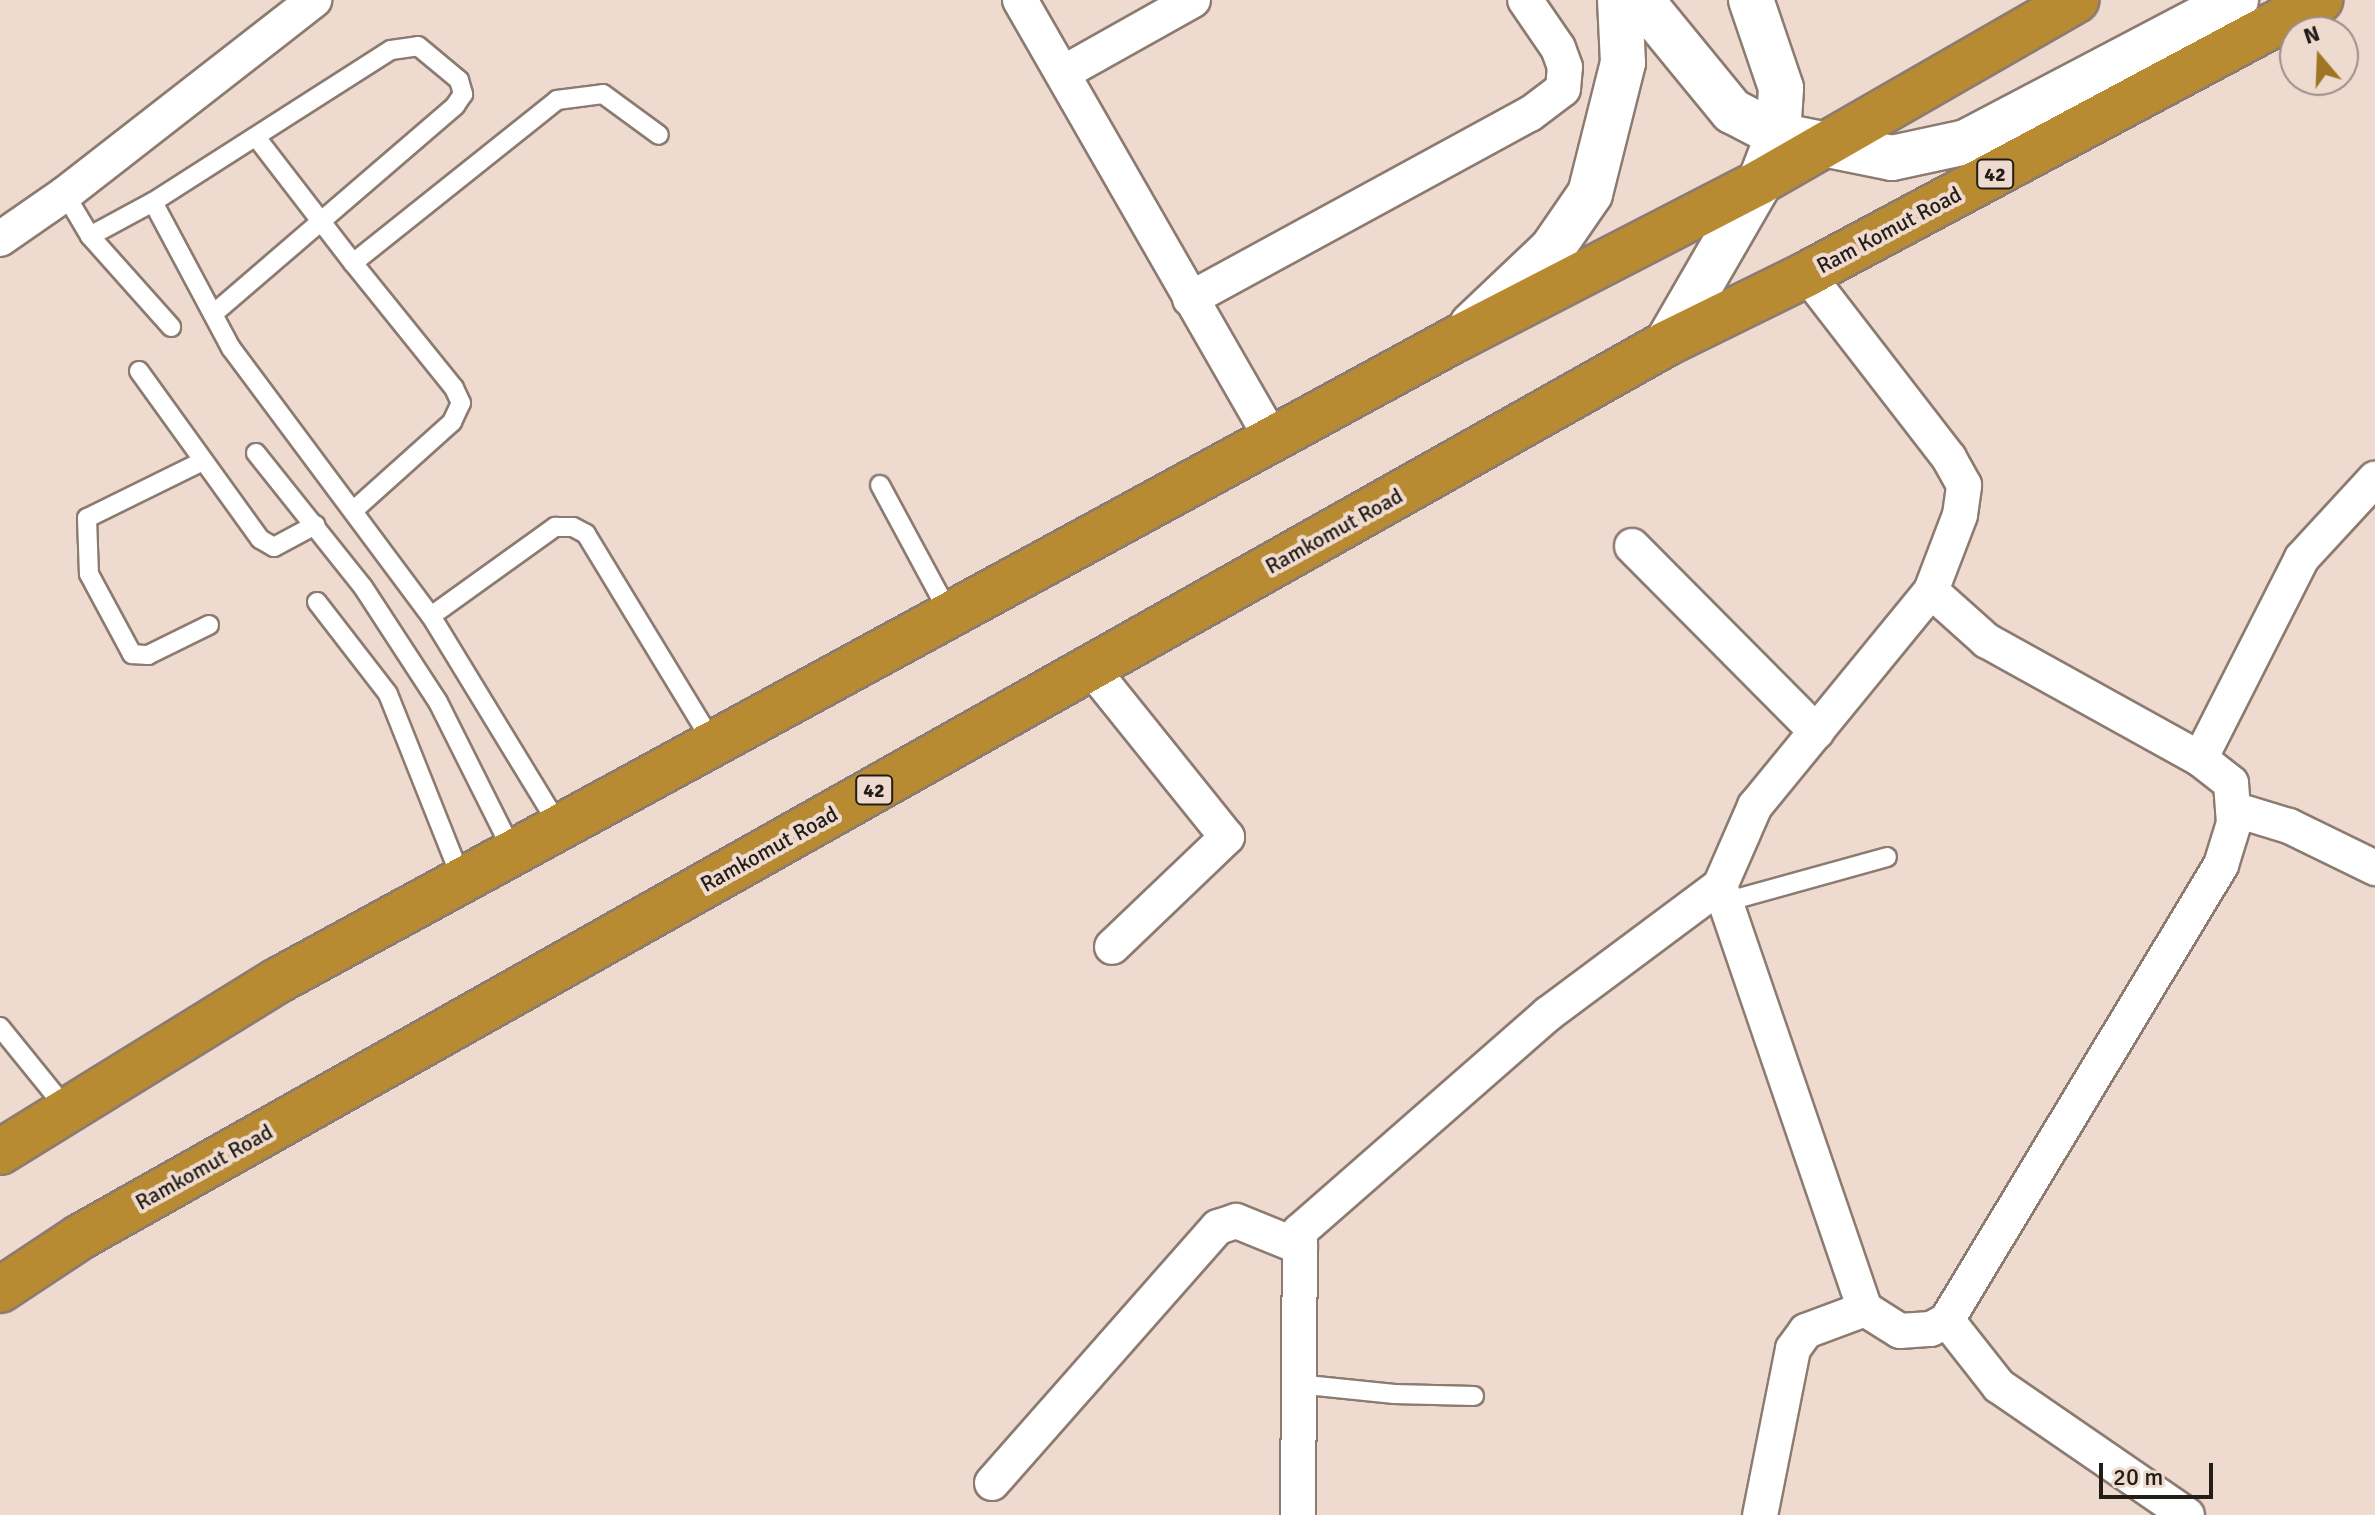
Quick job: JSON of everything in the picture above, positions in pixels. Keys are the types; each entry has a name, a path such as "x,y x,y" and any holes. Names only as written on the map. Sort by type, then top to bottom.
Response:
{"highway":[{"path":"0,1152 277,981 1458,338 1760,182 2076,0"},
{"name":"Ram Komut Road","path":"1667,343 1807,274 2320,0"},
{"name":"Ramkomut Road","path":"0,1290 80,1237 1667,343"}],"main road":[{"path":"1458,338 1552,249 1590,194 1623,63 1620,0"},
{"path":"1641,0 1732,111 1778,135 1892,158 1966,142 2236,0"},
{"path":"1667,343 1760,182 1778,135 1781,88 1751,0"}],"street":[{"path":"0,239 65,194 314,0"},
{"path":"1020,0 1272,439"},
{"path":"1063,73 1193,0"},
{"path":"1190,299 1530,114 1563,89 1565,67 1558,48 1525,0"},
{"path":"1298,1515 1300,1231 1548,1014 1723,894 1755,806 1931,591 1960,515 1964,485 1949,458 1807,274"},
{"path":"2200,759 2302,558 2375,479"},
{"path":"1632,546 1817,732"},
{"path":"1723,894 1865,1309 1900,1331 1931,1329 1947,1320 2221,865 2234,823 2231,783 2200,759 1987,641 1931,591"},
{"path":"1091,668 1227,837 1112,947"},
{"path":"2233,809 2289,826 2375,868"},
{"path":"992,1483 1218,1227 1236,1221 1300,1247"},
{"path":"1760,1515 1793,1349 1806,1331 1865,1309"},
{"path":"1947,1320 1999,1386 2187,1515"}],"lane":[{"path":"90,236 153,202 391,50 418,46 459,80 463,94 455,106 213,314"},
{"path":"353,263 557,100 603,94 659,135"},
{"path":"256,137 454,388 461,403 452,422 354,510"},
{"path":"65,194 90,236 171,327"},
{"path":"153,202 240,359 316,466 354,510 431,616 560,827"},
{"path":"139,371 260,539 274,547 315,525"},
{"path":"256,453 363,587 438,702 513,852"},
{"path":"203,461 87,518 89,574 132,654 148,655 209,625"},
{"path":"880,485 949,613"},
{"path":"431,616 555,527 573,527 586,534 713,743"},
{"path":"317,602 388,694 462,880"},
{"path":"1723,894 1887,857"},
{"path":"0,1027 68,1111"},
{"path":"1297,1384 1394,1394 1474,1396"}]}
